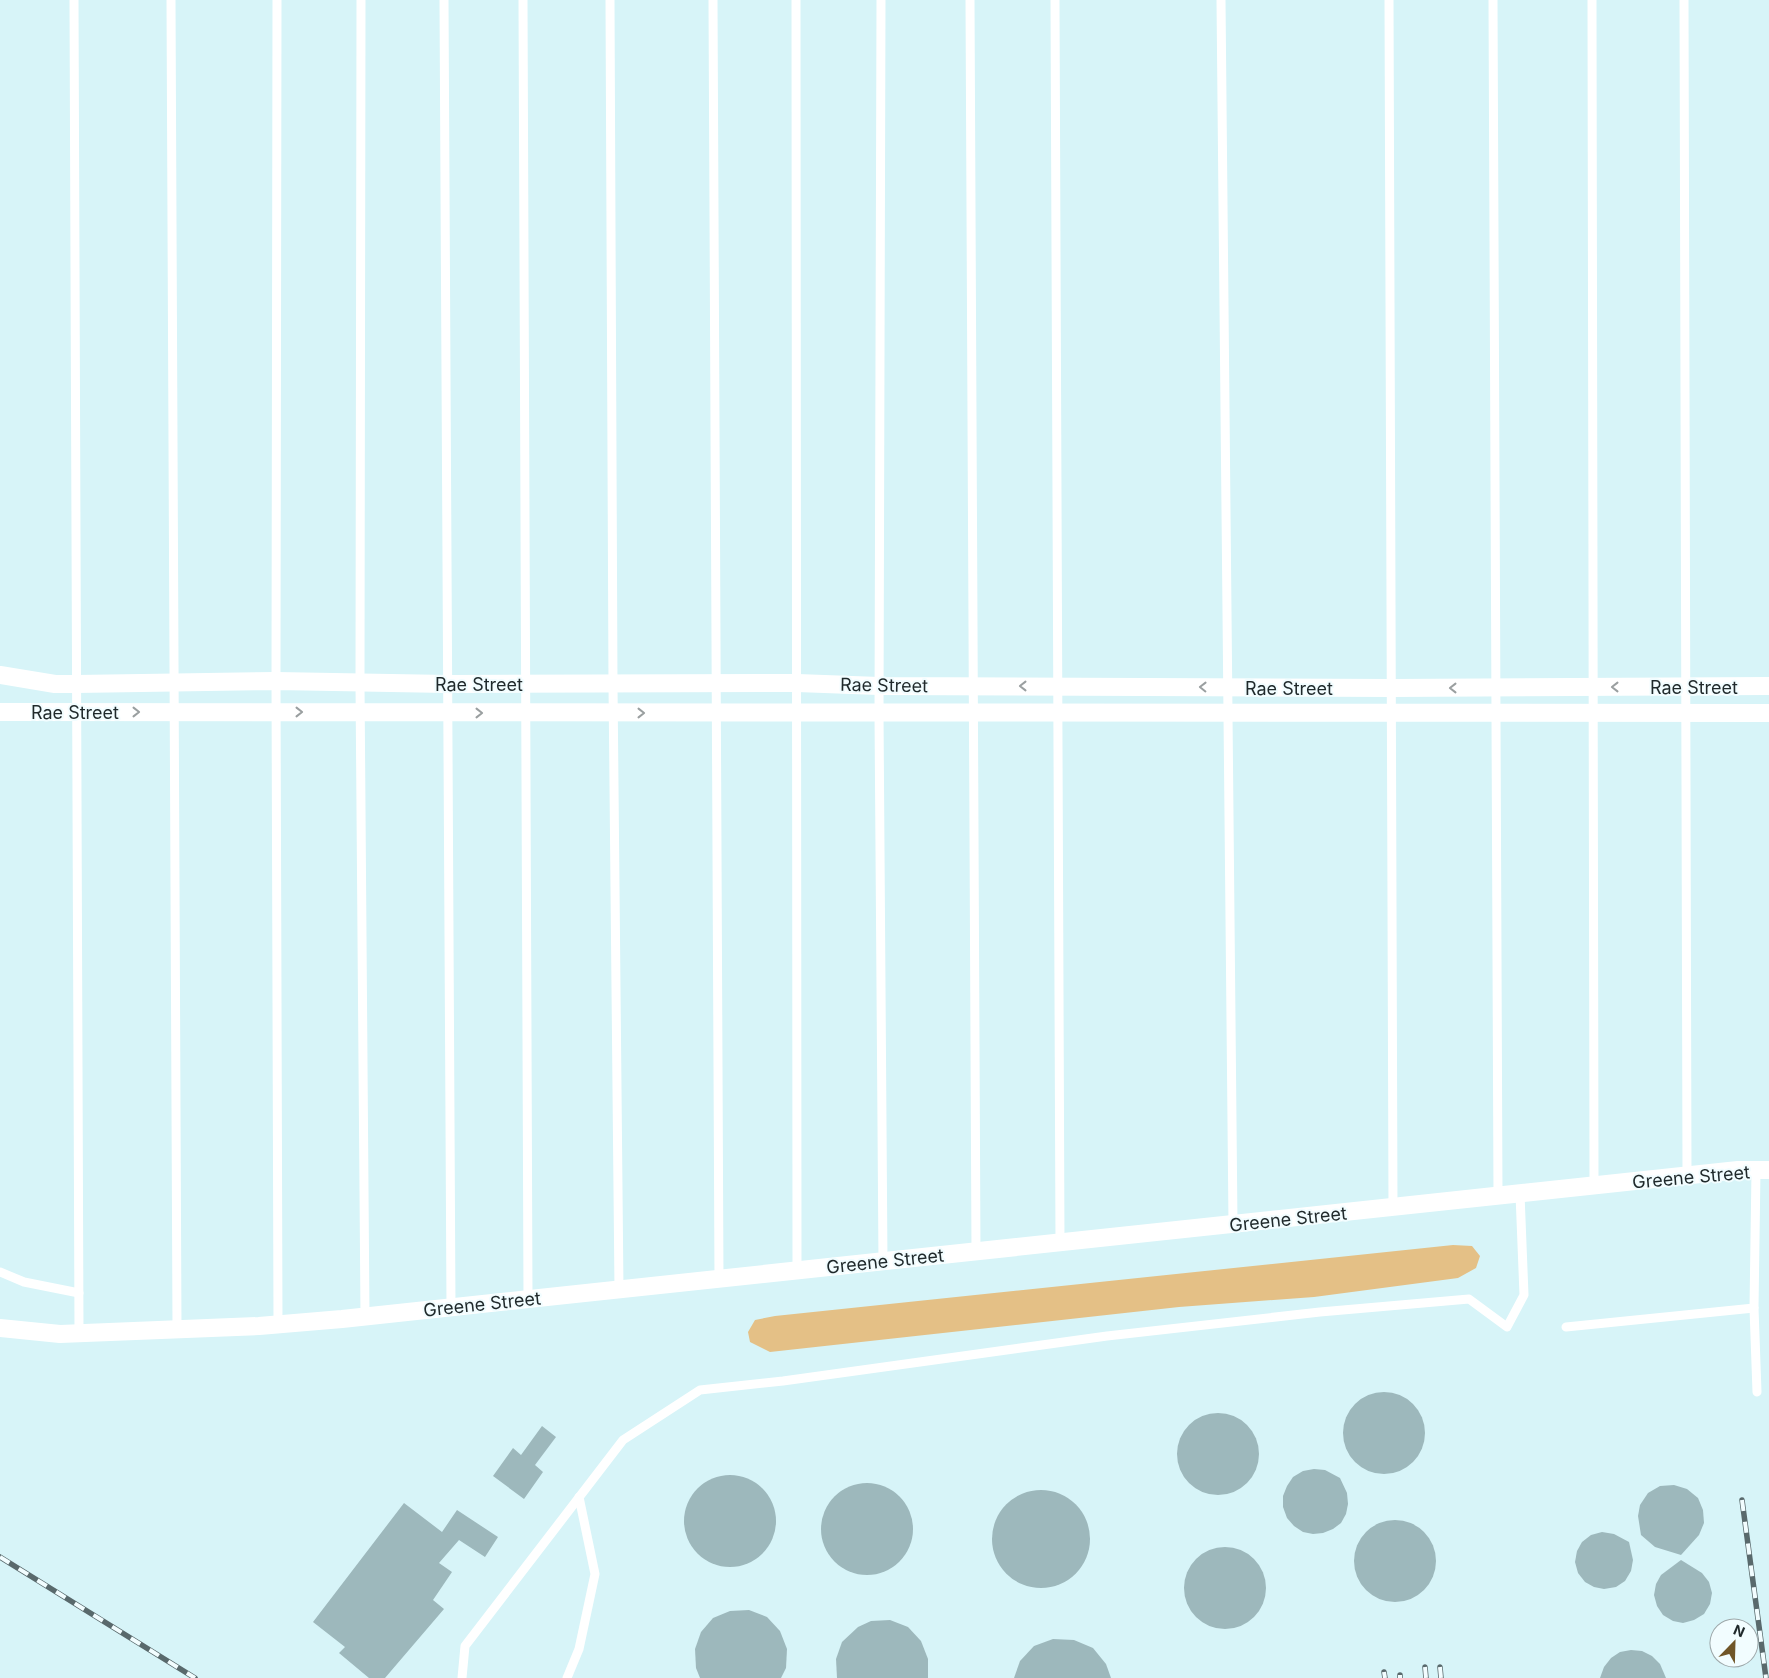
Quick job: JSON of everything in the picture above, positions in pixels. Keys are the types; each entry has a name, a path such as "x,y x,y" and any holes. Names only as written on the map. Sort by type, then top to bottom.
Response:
{"street":[{"name":"Rae Street","path":"0,674 56,684 276,680 360,683 614,685 797,684 1392,688 1769,686"},
{"name":"Rae Street","path":"0,712 1769,713"},
{"name":"Greene Street","path":"0,1328 60,1334 278,1324 364,1317 1738,1170 1762,1170"}],"lane":[{"path":"74,0 79,1333"},
{"path":"171,0 177,1329"},
{"path":"277,0 276,712 278,1324"},
{"path":"361,0 360,712 364,1317"},
{"path":"444,0 451,1308"},
{"path":"523,0 524,712 528,1300"},
{"path":"610,0 618,1290"},
{"path":"713,0 719,1279"},
{"path":"796,0 796,1271"},
{"path":"881,0 879,713 883,1262"},
{"path":"970,0 976,1252"},
{"path":"1054,0 1060,1243"},
{"path":"1221,0 1233,1224"},
{"path":"1389,0 1394,1207"},
{"path":"1493,0 1498,1196"},
{"path":"1592,0 1594,1186"},
{"path":"1684,0 1687,1176"},
{"path":"1757,1392 1754,1308 1762,1170"},
{"path":"462,1678 465,1646 623,1440 700,1390 783,1381 1107,1336 1320,1312 1469,1299 1507,1327 1524,1295 1520,1194"},
{"path":"0,1272 24,1282 79,1293"},
{"path":"1566,1327 1754,1308"},
{"path":"567,1678 579,1649 595,1574 579,1497"}],"shaded area":[{"path":"1453,1245 1472,1246 1480,1256 1476,1268 1458,1278 1314,1297 1179,1307 770,1352 750,1342 748,1332 755,1320 775,1316"}],"building":[{"path":"1384,1392 1400,1395 1413,1404 1422,1417 1425,1433 1422,1449 1413,1462 1400,1471 1384,1474 1368,1471 1355,1462 1346,1449 1343,1433 1346,1417 1355,1404 1368,1395"},
{"path":"1218,1413 1234,1416 1247,1425 1256,1438 1259,1454 1256,1470 1247,1483 1234,1492 1218,1495 1202,1492 1189,1483 1180,1470 1177,1454 1180,1438 1189,1425 1202,1416"},
{"path":"542,1426 556,1437 535,1465 543,1472 524,1499 493,1476 513,1448 521,1455"},
{"path":"1325,1470 1340,1478 1347,1493 1348,1504 1346,1514 1341,1523 1323,1533 1313,1534 1303,1532 1287,1518 1283,1507 1283,1496 1293,1477 1303,1471"},
{"path":"730,1475 748,1478 763,1488 773,1503 776,1521 773,1539 763,1554 748,1564 730,1567 712,1564 697,1554 687,1539 684,1521 687,1503 697,1488 712,1478"},
{"path":"867,1483 885,1486 900,1496 910,1511 913,1529 910,1547 900,1562 885,1572 867,1575 849,1572 834,1562 824,1547 821,1529 824,1511 834,1496 849,1486"},
{"path":"1674,1485 1687,1489 1698,1498 1703,1510 1704,1523 1699,1535 1681,1555 1655,1547 1641,1535 1638,1516 1640,1505 1648,1493 1660,1486"},
{"path":"1041,1490 1060,1493 1076,1504 1087,1520 1090,1539 1087,1558 1076,1574 1060,1585 1041,1588 1022,1585 1006,1574 995,1558 992,1539 995,1520 1006,1504 1022,1493"},
{"path":"404,1503 442,1532 457,1510 498,1537 485,1557 459,1540 439,1563 452,1572 433,1600 444,1609 385,1678 369,1678 339,1653 345,1647 313,1622"},
{"path":"1395,1520 1411,1523 1424,1532 1433,1545 1436,1561 1433,1577 1424,1590 1411,1599 1395,1602 1379,1599 1366,1590 1357,1577 1354,1561 1357,1545 1366,1532 1379,1523"},
{"path":"1602,1532 1614,1534 1629,1542 1633,1560 1631,1571 1625,1581 1616,1587 1604,1589 1594,1587 1585,1582 1578,1573 1575,1562 1577,1551 1582,1542 1591,1535"},
{"path":"1225,1547 1241,1550 1254,1559 1263,1572 1266,1588 1263,1604 1254,1617 1241,1626 1225,1629 1209,1626 1196,1617 1187,1604 1184,1588 1187,1572 1196,1559 1209,1550"},
{"path":"1681,1560 1702,1573 1709,1582 1712,1593 1710,1604 1704,1614 1694,1620 1683,1623 1673,1621 1663,1615 1657,1606 1654,1595 1656,1584 1661,1575"},
{"path":"749,1610 767,1617 780,1631 787,1649 786,1668 781,1678 700,1678 696,1668 695,1649 701,1632 713,1618 730,1611"},
{"path":"890,1620 908,1627 921,1641 928,1659 928,1678 837,1678 836,1659 842,1642 858,1627 871,1621"},
{"path":"1053,1639 1074,1640 1093,1648 1106,1664 1111,1678 1014,1678 1020,1661 1034,1646"},
{"path":"1642,1651 1652,1656 1660,1664 1666,1678 1600,1678 1604,1667 1611,1658 1620,1652"}],"railway":[{"path":"1742,1500 1766,1678"},
{"path":"0,1557 195,1678"},
{"path":"1425,1667 1426,1678"},
{"path":"1440,1667 1441,1678"},
{"path":"1384,1672 1385,1678"}]}
